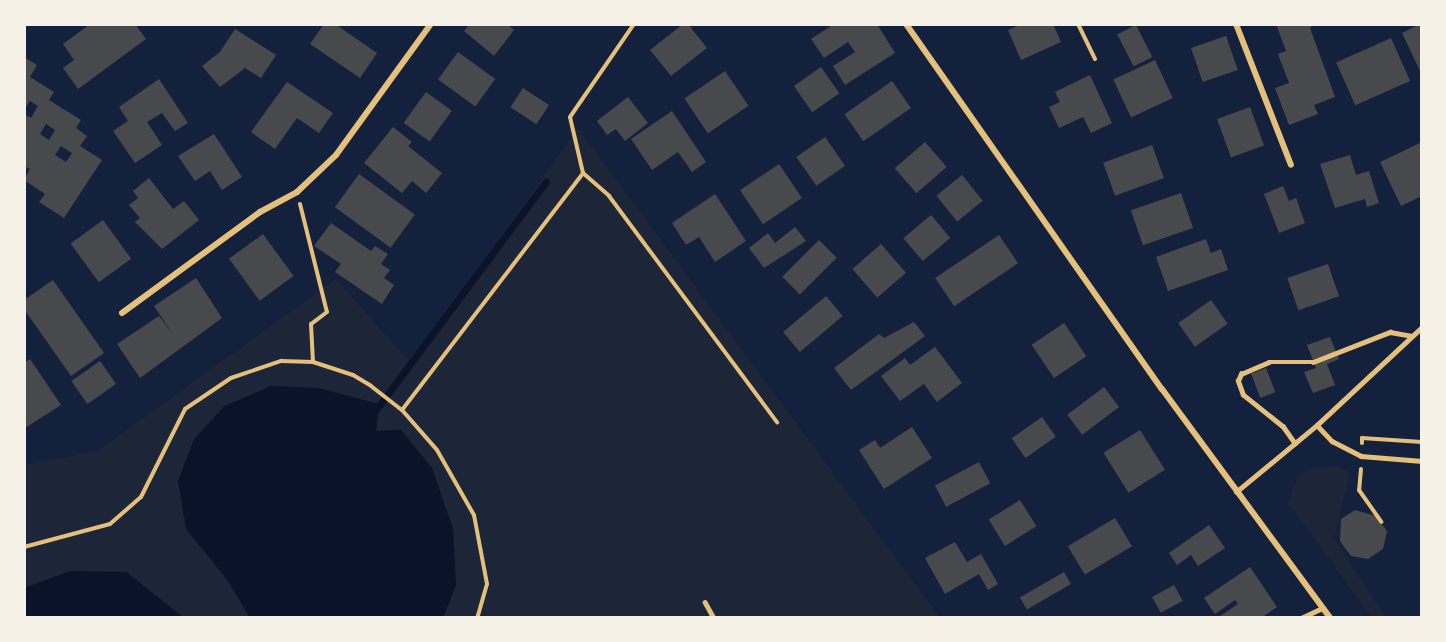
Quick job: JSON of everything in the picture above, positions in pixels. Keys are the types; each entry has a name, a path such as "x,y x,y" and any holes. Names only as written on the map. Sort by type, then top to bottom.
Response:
{"street":[{"path":"122,313 260,212 297,192 336,155 431,24"},
{"path":"906,24 1236,492 1330,618"},
{"path":"1236,24 1292,165"}],"lane":[{"path":"1236,492 1317,425 1422,327"},
{"path":"1295,444 1283,427 1243,395 1238,381 1241,374 1269,362 1314,362 1390,332 1412,336"},
{"path":"1317,425 1332,441 1361,456 1422,461"},
{"path":"705,602 714,618"},
{"path":"1301,618 1322,608"}],"path":[{"path":"634,24 570,117 584,173 609,196 777,422"},
{"path":"1078,24 1095,59"},
{"path":"402,410 584,173"},
{"path":"297,192 327,312 311,324 313,362"},
{"path":"24,547 110,524 141,497 185,409 231,378 281,361 313,362 352,375 390,400 402,410 437,450 474,515 487,584 477,618"}],"shaded area":[{"path":"578,128 940,618 443,618 456,585 453,529 432,468 401,430 376,431 379,404 318,388 271,386 224,406 194,439 228,581 250,618 184,618 126,572 24,588 24,465 98,451 336,279 411,364"},
{"path":"271,386 318,388 379,404 376,431 401,430 432,468 453,529 456,585 443,618 250,618 228,581 186,529 178,481 194,439 225,406"},
{"path":"1337,466 1350,473 1334,539 1386,618 1372,618 1288,502 1299,474 1315,467"},
{"path":"70,571 126,572 184,618 24,618 24,588"}],"building":[{"path":"90,24 135,24 146,39 78,89 63,68 74,60 63,44"},
{"path":"324,24 335,24 377,53 360,78 310,44"},
{"path":"470,24 507,24 514,30 494,56 464,31"},
{"path":"683,24 688,24 707,48 671,76 650,50"},
{"path":"834,24 877,24 895,53 845,85 833,66 855,52 848,42 824,58 811,39"},
{"path":"1022,24 1053,24 1061,42 1021,60 1008,30"},
{"path":"1276,24 1314,24 1310,28 1335,97 1314,105 1318,114 1289,125 1275,88 1289,83 1278,54 1286,51"},
{"path":"1422,24 1422,75 1402,33"},
{"path":"1136,25 1152,57 1134,67 1117,35"},
{"path":"235,29 276,55 261,78 245,68 220,87 202,66 220,52"},
{"path":"1226,36 1238,70 1203,82 1191,48"},
{"path":"1391,38 1410,81 1355,105 1336,62"},
{"path":"458,52 495,79 475,107 438,80"},
{"path":"24,57 37,65 30,77 54,92 49,100 81,120 76,128 87,136 80,146 102,160 64,218 39,202 45,194 24,180 30,169 24,166 24,114 31,118 38,106 30,101 24,110","holes":["46,124 55,130 49,140 40,134","61,146 72,153 66,162 55,155"]},
{"path":"1155,60 1173,98 1131,118 1113,79"},
{"path":"821,67 839,93 812,112 794,86"},
{"path":"725,71 748,106 708,133 684,98"},
{"path":"1090,75 1112,123 1091,133 1083,117 1059,128 1049,107 1060,102 1055,92"},
{"path":"159,79 188,123 175,131 162,113 147,122 162,145 135,163 113,131 128,121 119,107"},
{"path":"892,81 911,108 863,141 844,114"},
{"path":"287,82 333,113 319,133 297,118 275,149 251,132"},
{"path":"523,88 549,105 536,124 510,107"},
{"path":"426,92 452,111 430,142 404,123"},
{"path":"628,97 648,123 625,141 616,129 607,135 597,121"},
{"path":"1250,107 1264,146 1231,157 1217,119"},
{"path":"672,111 706,162 692,172 678,152 652,170 631,139"},
{"path":"393,127 412,142 408,146 442,173 426,193 412,181 402,193 364,163"},
{"path":"214,134 242,177 222,190 210,171 195,181 178,156"},
{"path":"825,137 845,166 816,186 796,157"},
{"path":"925,142 947,167 916,193 895,168"},
{"path":"1422,142 1422,196 1401,206 1380,162"},
{"path":"1152,145 1164,178 1115,196 1103,163"},
{"path":"1350,155 1356,175 1369,171 1379,203 1367,207 1365,199 1335,208 1320,164"},
{"path":"779,164 802,198 763,224 740,190"},
{"path":"359,174 415,215 391,248 335,207"},
{"path":"962,175 983,201 957,221 936,196"},
{"path":"149,178 173,209 184,201 199,220 162,249 135,222 140,218 129,205 138,198 133,191"},
{"path":"1283,186 1289,201 1296,198 1305,223 1279,233 1264,194"},
{"path":"1181,193 1193,228 1143,245 1131,210"},
{"path":"715,194 746,241 715,262 699,237 686,245 672,223"},
{"path":"931,215 950,238 923,261 903,238"},
{"path":"103,220 131,259 99,282 71,244"},
{"path":"331,223 371,251 375,246 388,254 381,264 390,270 384,278 394,285 382,304 335,272 341,264 314,246"},
{"path":"795,227 806,241 764,268 749,248 768,233 775,243"},
{"path":"263,234 294,276 260,301 229,259"},
{"path":"999,235 1018,263 954,306 935,278"},
{"path":"1206,239 1211,253 1221,249 1228,270 1168,291 1156,257"},
{"path":"819,240 837,258 800,294 782,277"},
{"path":"881,244 906,273 877,298 852,269"},
{"path":"1328,264 1339,296 1298,310 1287,278"},
{"path":"196,278 222,318 140,378 117,344 159,316 172,333 154,306"},
{"path":"53,280 104,353 71,376 24,309 24,300"},
{"path":"826,296 843,316 800,352 783,332"},
{"path":"1211,300 1228,324 1195,347 1178,323"},
{"path":"914,322 925,336 851,390 834,368 879,334 884,338"},
{"path":"1064,323 1086,356 1054,378 1032,345"},
{"path":"1330,337 1339,359 1327,364 1335,385 1313,393 1304,372 1316,368 1307,345"},
{"path":"935,347 962,383 937,402 924,384 900,401 881,376 905,358 910,365"},
{"path":"30,359 61,405 25,428 24,363"},
{"path":"100,361 116,384 87,404 71,381"},
{"path":"1266,368 1275,392 1260,398 1251,374"},
{"path":"1104,387 1119,407 1082,435 1067,415"},
{"path":"1042,417 1056,437 1025,458 1012,438"},
{"path":"912,427 932,458 884,489 859,450 875,440 880,448"},
{"path":"1140,430 1165,470 1128,493 1104,453"},
{"path":"979,462 990,483 946,507 935,485"},
{"path":"1020,500 1036,526 1005,546 989,520"},
{"path":"1355,510 1376,516 1387,531 1383,549 1368,559 1351,556 1340,541 1341,519"},
{"path":"1115,518 1132,546 1085,575 1068,546"},
{"path":"1209,525 1225,548 1198,566 1191,555 1177,565 1169,553"},
{"path":"955,542 967,562 981,554 998,584 988,590 979,574 945,594 925,558"},
{"path":"1250,567 1277,607 1261,618 1217,618 1238,604 1235,600 1215,614 1204,598"},
{"path":"1064,572 1071,584 1027,610 1020,598"},
{"path":"1174,585 1183,601 1161,613 1152,597"}],"waterway":[{"path":"375,411 546,182"}]}
